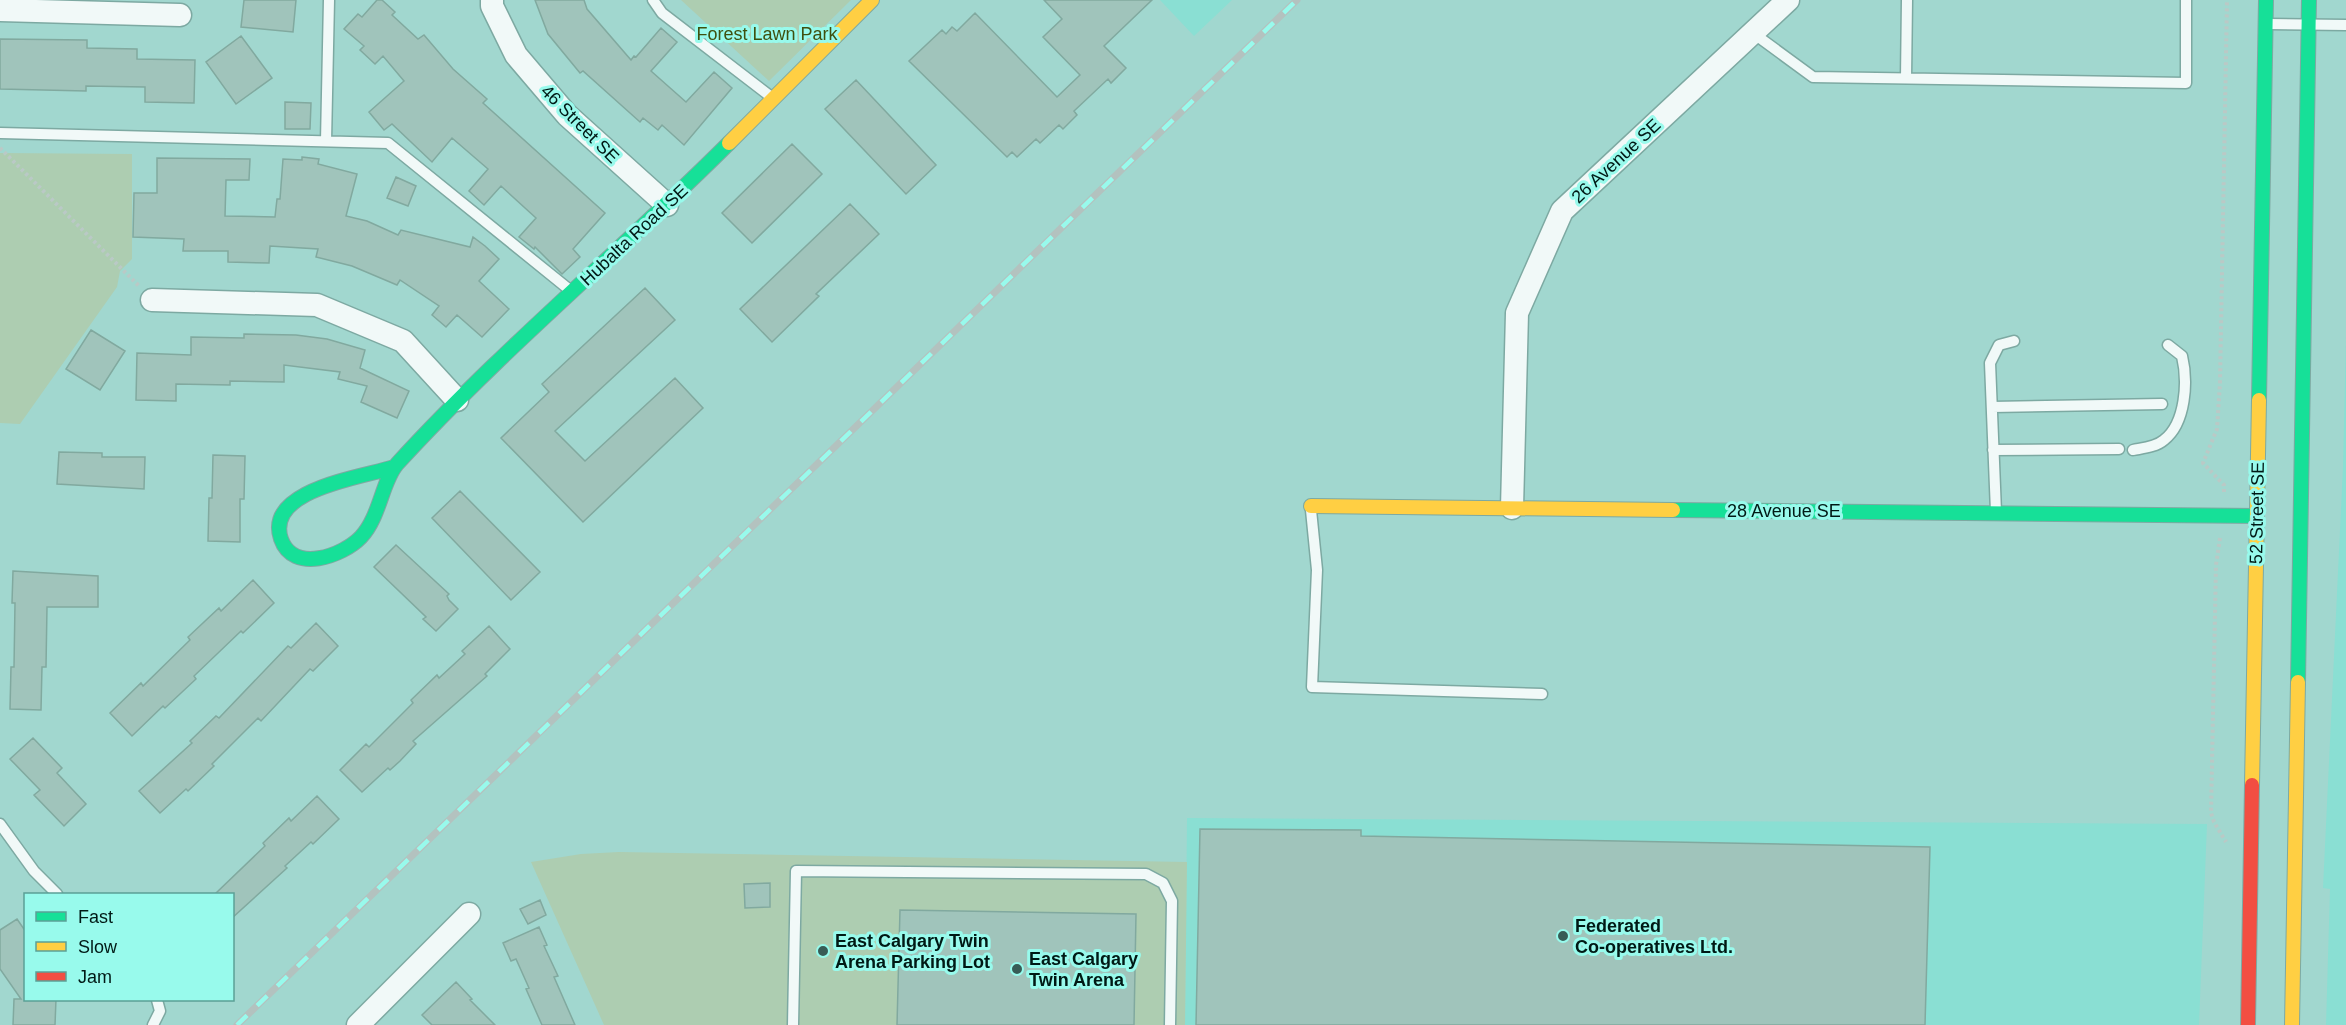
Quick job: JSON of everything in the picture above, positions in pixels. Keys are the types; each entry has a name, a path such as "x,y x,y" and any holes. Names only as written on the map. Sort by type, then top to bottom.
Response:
{"main road":[{"name":"Hubalta Road SE","path":"394,467 370,475 336,481 292,501 281,519 280,536 285,548 305,559 333,556 361,537 374,518 394,467 457,400 667,205 872,0"},
{"name":"52 Street SE","path":"2248,1025 2266,0"},
{"path":"2292,1025 2309,0"},
{"name":"28 Avenue SE","path":"1311,507 2257,516"}],"street":[{"name":"46 Street SE","path":"492,0 492,6 516,56 567,116 667,205"},
{"name":"26 Avenue SE","path":"1512,508 1517,313 1562,211 1788,0"},
{"path":"0,10 180,15"},
{"path":"152,300 317,305 403,341 457,400"},
{"path":"358,1025 469,914"}],"lane":[{"path":"326,141 329,0"},
{"path":"653,0 662,13 774,99"},
{"path":"1906,78 1907,0"},
{"path":"1753,33 1813,77 2186,83 2186,0"},
{"path":"2265,24 2346,25"},
{"path":"0,133 388,143 573,293"},
{"path":"1996,512 1990,363 1999,345 2014,341"},
{"path":"2133,450 2147,448 2163,441 2174,429 2181,411 2186,370 2182,356 2168,345"},
{"path":"1992,407 2162,404"},
{"path":"1993,450 2119,449"},
{"path":"1311,507 1317,570 1312,687 1542,694"},
{"path":"0,824 34,871 56,893"},
{"path":"794,1025 796,871 1146,873 1162,883 1172,901 1170,1025"},
{"path":"153,1025 160,1011 158,1001"}],"path":[{"path":"0,148 152,300"}],"shaded area":[{"path":"1160,0 1232,0 1194,36"},
{"path":"2346,337 2346,1025 2326,1025 2330,889 2323,888 2343,467"},
{"name":"Federated Co-operatives Ltd.","path":"1187,818 2207,824 2199,1025 1185,1025"}],"green space":[{"name":"Forest Lawn Park","path":"681,0 851,0 769,81"},
{"path":"0,153 132,154 132,259 120,271 117,287 20,424 0,423"},
{"path":"619,852 1187,862 1185,1025 604,1025 531,862 581,854"}],"building":[{"path":"244,0 296,0 293,32 241,27"},
{"path":"377,0 382,0 395,12 392,15 418,39 424,35 453,69 487,99 483,103 605,213 573,249 580,257 562,274 535,247 534,249 519,237 536,218 501,186 484,205 469,191 488,169 452,138 432,162 392,124 384,130 369,112 404,81 383,56 375,64 360,50 364,46 344,29 358,14 362,17"},
{"path":"535,0 584,0 587,9 631,60 661,28 677,42 651,71 686,102 714,72 732,88 684,145 662,125 658,130 643,118 640,122 583,71 580,73 548,34"},
{"path":"1044,0 1152,0 1104,46 1126,68 1111,83 1108,79 1074,111 1077,115 1063,129 1059,125 1040,143 1036,139 1017,157 1012,152 1007,157 909,61 942,30 946,34 952,27 957,31 975,13 1057,97 1080,75 1043,37 1062,19"},
{"path":"241,36 272,78 236,104 206,62"},
{"path":"0,39 87,40 87,48 137,49 137,59 195,60 194,103 145,102 145,87 86,86 86,91 0,89"},
{"path":"856,80 936,165 906,194 825,109"},
{"path":"285,102 311,103 310,129 285,129"},
{"path":"792,144 822,174 752,243 722,213"},
{"path":"302,157 319,159 318,164 357,174 346,216 367,221 398,235 401,230 470,247 473,237 499,259 479,281 509,309 482,337 457,315 446,327 432,315 439,306 400,280 397,285 352,266 316,257 318,249 270,246 269,263 228,262 228,251 183,251 184,239 133,237 134,193 157,193 157,158 250,159 249,180 226,180 225,216 275,217 277,199 280,199 283,159 302,160"},
{"path":"396,177 416,186 408,206 387,198"},
{"path":"850,204 879,234 816,294 819,296 772,342 740,309"},
{"path":"645,288 675,320 555,431 585,461 675,378 703,408 583,522 501,438 549,392 542,384"},
{"path":"91,330 125,351 100,390 66,369"},
{"path":"244,334 296,335 327,339 365,350 360,368 409,391 397,418 361,402 367,386 338,379 340,372 284,365 284,382 230,381 230,385 176,384 176,401 136,400 137,353 191,355 191,337 244,338"},
{"path":"59,452 102,453 102,457 145,457 144,489 57,484"},
{"path":"213,455 245,456 244,499 240,499 240,542 208,541"},
{"path":"460,491 540,572 511,600 432,518"},
{"path":"396,545 449,594 447,596 449,600 458,609 436,631 423,619 426,617 374,567"},
{"path":"13,571 98,576 98,607 47,607 46,667 42,667 41,710 10,709 11,667 14,667"},
{"path":"253,580 274,603 194,676 196,679 132,736 110,713 141,683 143,686 190,640 188,637 219,608 221,611"},
{"path":"316,623 338,646 313,671 310,669 261,721 258,718 188,791 186,789 160,813 139,791 192,743 190,741 216,716 219,718 288,646 291,648"},
{"path":"489,626 510,649 485,674 487,676 413,741 416,744 400,761 390,770 388,768 362,792 340,770 366,744 369,747 413,703 411,700 437,675 439,678 465,654 462,651"},
{"path":"33,738 62,768 57,773 86,804 64,826 34,795 40,790 10,759"},
{"path":"317,796 339,819 285,866 287,868 234,916 234,893 216,893 265,846 263,843 289,818 291,821"},
{"name":"Federated Co-operatives Ltd.","path":"1200,829 1361,830 1361,836 1930,847 1925,1025 1196,1025"},
{"path":"770,883 770,907 745,908 744,884"},
{"path":"540,900 546,915 528,924 520,909"},
{"name":"East Calgary Twin Arena","path":"900,910 1136,914 1134,1025 897,1025"},
{"path":"17,919 24,929 24,1001 56,1001 55,1025 13,1025 14,999 21,999 0,969 0,930"},
{"path":"539,927 547,945 544,946 558,976 554,977 575,1025 542,1025 516,959 511,961 503,943"},
{"path":"456,982 495,1025 432,1025 422,1015"}],"railway":[{"path":"237,1025 1297,0"}],"traffic: fast":[{"path":"2259,400 2266,0"},
{"path":"2298,682 2309,0"},
{"path":"394,467 341,481 301,497 287,508 280,522 281,539 287,550 307,559 319,558 343,550 361,537 373,520 388,480 397,464 477,381 729,143"},
{"path":"1673,510 2257,516"}],"traffic: slow":[{"path":"729,143 872,0"},
{"path":"2252,785 2259,400"},
{"path":"1311,506 1673,510"},
{"path":"2292,1025 2298,682"}],"traffic: jam":[{"path":"2248,1025 2252,785"}],"place":[{"name":"Federated Co-operatives Ltd.","path":"1563,936"},
{"name":"East Calgary Twin Arena Parking Lot","path":"823,951"},
{"name":"East Calgary Twin Arena","path":"1017,969"}]}
